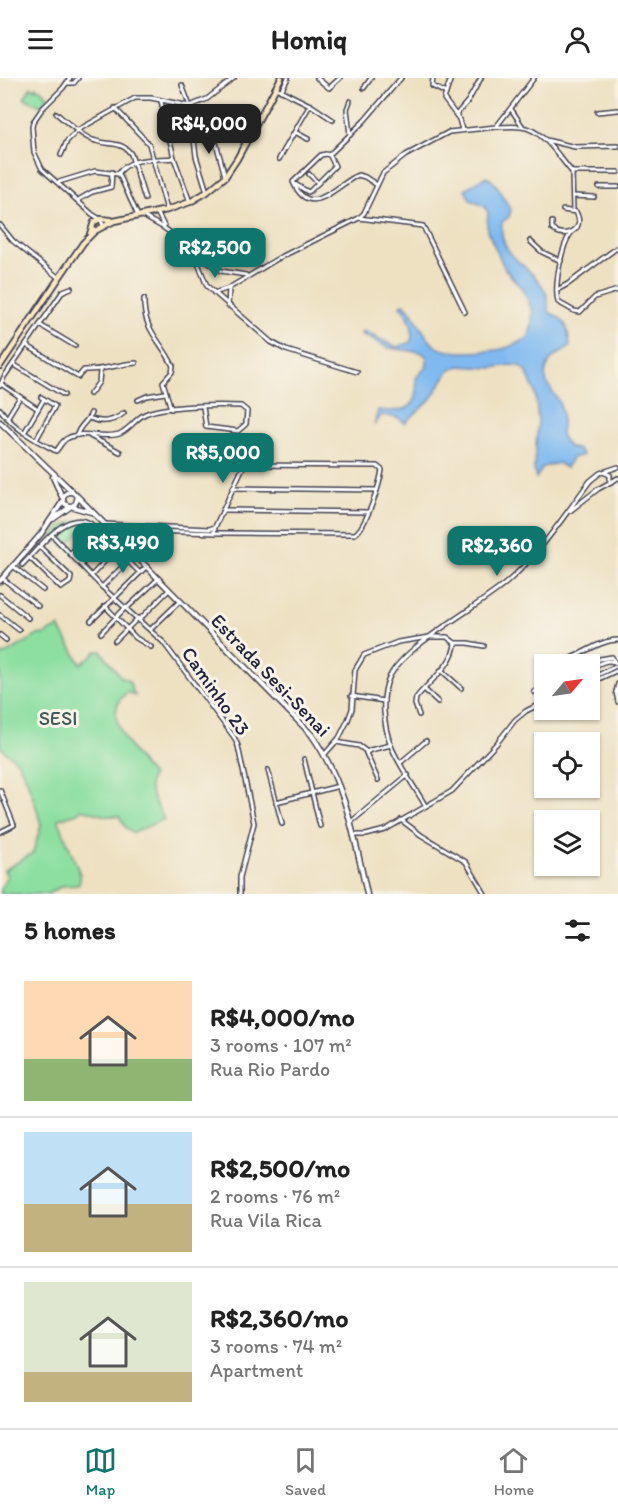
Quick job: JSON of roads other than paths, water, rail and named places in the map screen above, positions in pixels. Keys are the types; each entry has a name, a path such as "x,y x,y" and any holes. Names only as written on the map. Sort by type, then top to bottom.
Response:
{"main road":[{"path":"0,366 90,235 114,221 167,210 190,202 225,177 279,89 281,78"},
{"path":"90,235 94,222 100,219 114,221"}],"street":[{"path":"70,78 38,114 32,127 33,148 42,169 100,219 101,227"},
{"path":"66,83 74,83 78,78"},
{"path":"61,155 67,141 78,130 137,98 190,106 207,99 234,78"},
{"path":"288,78 279,89 333,120"},
{"path":"317,78 329,88 340,78"},
{"path":"364,88 371,78"},
{"path":"293,184 296,177 321,155 329,155 364,122 401,78"},
{"path":"433,78 432,86 446,93"},
{"path":"451,78 444,99 459,119 462,130"},
{"path":"456,115 468,101 481,78"},
{"path":"496,128 534,78"},
{"path":"182,86 190,106 196,156 207,192"},
{"path":"161,101 174,158 190,202"},
{"path":"350,101 347,110 350,135"},
{"path":"279,159 309,105"},
{"path":"115,108 147,140 167,210"},
{"path":"511,109 523,127 546,140 574,147 618,146"},
{"path":"597,112 618,110"},
{"path":"56,114 94,141 110,142 125,147 134,162 145,199"},
{"path":"214,293 229,288 359,218 364,213 386,169 445,133 523,127"},
{"path":"212,128 225,177"},
{"path":"295,132 308,139"},
{"path":"546,140 572,172 573,211"},
{"path":"293,184 309,192 336,166 329,155"},
{"path":"118,174 122,168 134,162 174,158"},
{"path":"58,182 94,171 118,174 139,216 164,228 186,243 194,253 221,271 248,276"},
{"path":"78,200 111,187 112,172"},
{"path":"572,172 618,172"},
{"path":"309,174 318,183"},
{"path":"293,184 305,198 312,200 321,199 358,176 365,177 377,185"},
{"path":"599,187 618,186"},
{"path":"573,196 594,196"},
{"path":"563,210 573,211 578,215 579,220 577,228 567,238 561,261 557,290 558,301 580,312 596,297 618,290"},
{"path":"157,212 164,228"},
{"path":"92,214 94,222 101,227"},
{"path":"359,218 423,226 465,312"},
{"path":"552,222 552,229 556,232 562,235 571,233"},
{"path":"0,225 13,241 59,278"},
{"path":"530,241 542,252 561,261"},
{"path":"557,290 568,285 618,247"},
{"path":"194,253 203,279 214,293 275,345 357,372"},
{"path":"38,409 0,385 63,291 71,288"},
{"path":"228,306 229,288"},
{"path":"144,299 143,313 146,322 173,366 172,372 163,380 171,409"},
{"path":"40,325 75,346"},
{"path":"15,344 22,350"},
{"path":"26,345 78,377 84,370 100,371 122,364 136,363"},
{"path":"13,364 64,395"},
{"path":"90,394 99,382 100,371"},
{"path":"138,400 165,393"},
{"path":"7,418 20,397"},
{"path":"24,433 43,398 55,406 36,440"},
{"path":"0,409 24,433 56,451 65,440 77,435 118,434 146,414 171,409 203,407 240,406 247,411 244,427 235,431 206,427 203,407"},
{"path":"77,435 80,426 91,413"},
{"path":"89,418 111,421 124,413"},
{"name":"Estrada Sesi-Senai","path":"0,422 305,727 325,754 340,786 351,822 367,894"},
{"path":"88,435 120,452"},
{"path":"110,530 214,533 355,534 359,531 377,490 381,469 353,466 243,466 215,526 214,533"},
{"path":"425,805 391,745 385,720 386,687 394,668 430,637 507,583 593,478 618,467"},
{"name":"Estrada Sesi-Senai","path":"50,471 63,500"},
{"path":"603,472 610,475 609,483"},
{"path":"593,478 594,486 600,488"},
{"path":"564,516 600,488 618,478"},
{"path":"233,488 377,490"},
{"path":"38,606 1,580 41,534 66,493 74,494 76,503 52,519"},
{"path":"63,500 64,504 70,506"},
{"name":"Estrada Sesi-Senai","path":"70,506 92,512"},
{"path":"224,510 368,512"},
{"path":"22,565 52,535 68,522 77,519 86,521 140,573"},
{"path":"104,524 209,529 215,526"},
{"path":"70,554 95,529"},
{"path":"117,538 121,530"},
{"path":"40,547 41,534"},
{"name":"Caminho 23","path":"52,535 102,587 127,607 166,646 232,733 238,746 254,823 240,877 240,894"},
{"path":"81,565 105,539"},
{"path":"30,558 60,587 70,582 71,577 40,547"},
{"path":"92,576 116,549"},
{"path":"102,587 128,561"},
{"path":"13,566 43,590"},
{"path":"91,621 146,567"},
{"path":"101,633 158,579"},
{"path":"115,641 169,590"},
{"path":"0,595 28,618"},
{"path":"150,630 180,601"},
{"path":"105,606 136,638 151,647"},
{"path":"0,615 19,630"},
{"path":"0,635 6,640"},
{"path":"325,754 336,742 351,712 355,670 364,655 398,642 430,637 447,637 455,643 484,646"},
{"path":"584,654 610,641 618,640"},
{"path":"419,715 415,701 452,657 455,643"},
{"path":"600,659 612,657 617,664"},
{"path":"600,664 617,664"},
{"path":"600,675 617,664"},
{"path":"441,670 461,688"},
{"path":"600,677 618,670"},
{"path":"618,684 618,702"},
{"path":"424,689 438,702"},
{"path":"351,696 384,701"},
{"path":"353,835 378,833 446,795 457,787 515,720 534,706"},
{"path":"400,763 426,741"},
{"path":"336,742 359,746 367,752"},
{"path":"367,752 391,745"},
{"path":"367,752 366,755 378,780"},
{"path":"304,759 320,826"},
{"path":"268,770 282,824"},
{"path":"351,822 408,775"},
{"path":"276,802 340,786"},
{"path":"0,790 14,821 13,826 0,832"},
{"path":"401,820 420,835 469,864 485,894"}],"water":[{"path":"486,176 498,187 511,210 509,217 502,222 505,245 540,283 547,295 549,312 560,318 566,325 570,346 551,360 545,378 561,406 561,435 569,447 579,450 583,455 572,458 566,468 558,463 543,467 536,478 534,470 538,421 535,392 526,371 519,366 491,368 459,366 449,371 430,400 405,423 398,418 382,415 374,425 378,410 400,410 410,406 417,393 416,378 427,366 427,357 421,352 388,348 361,334 363,331 396,347 410,343 411,323 400,306 404,304 408,308 434,345 446,350 464,352 497,350 528,338 533,312 523,290 505,269 487,230 488,212 484,206 470,200 465,189"}],"park label":[{"name":"SESI","path":"58,718"}]}
